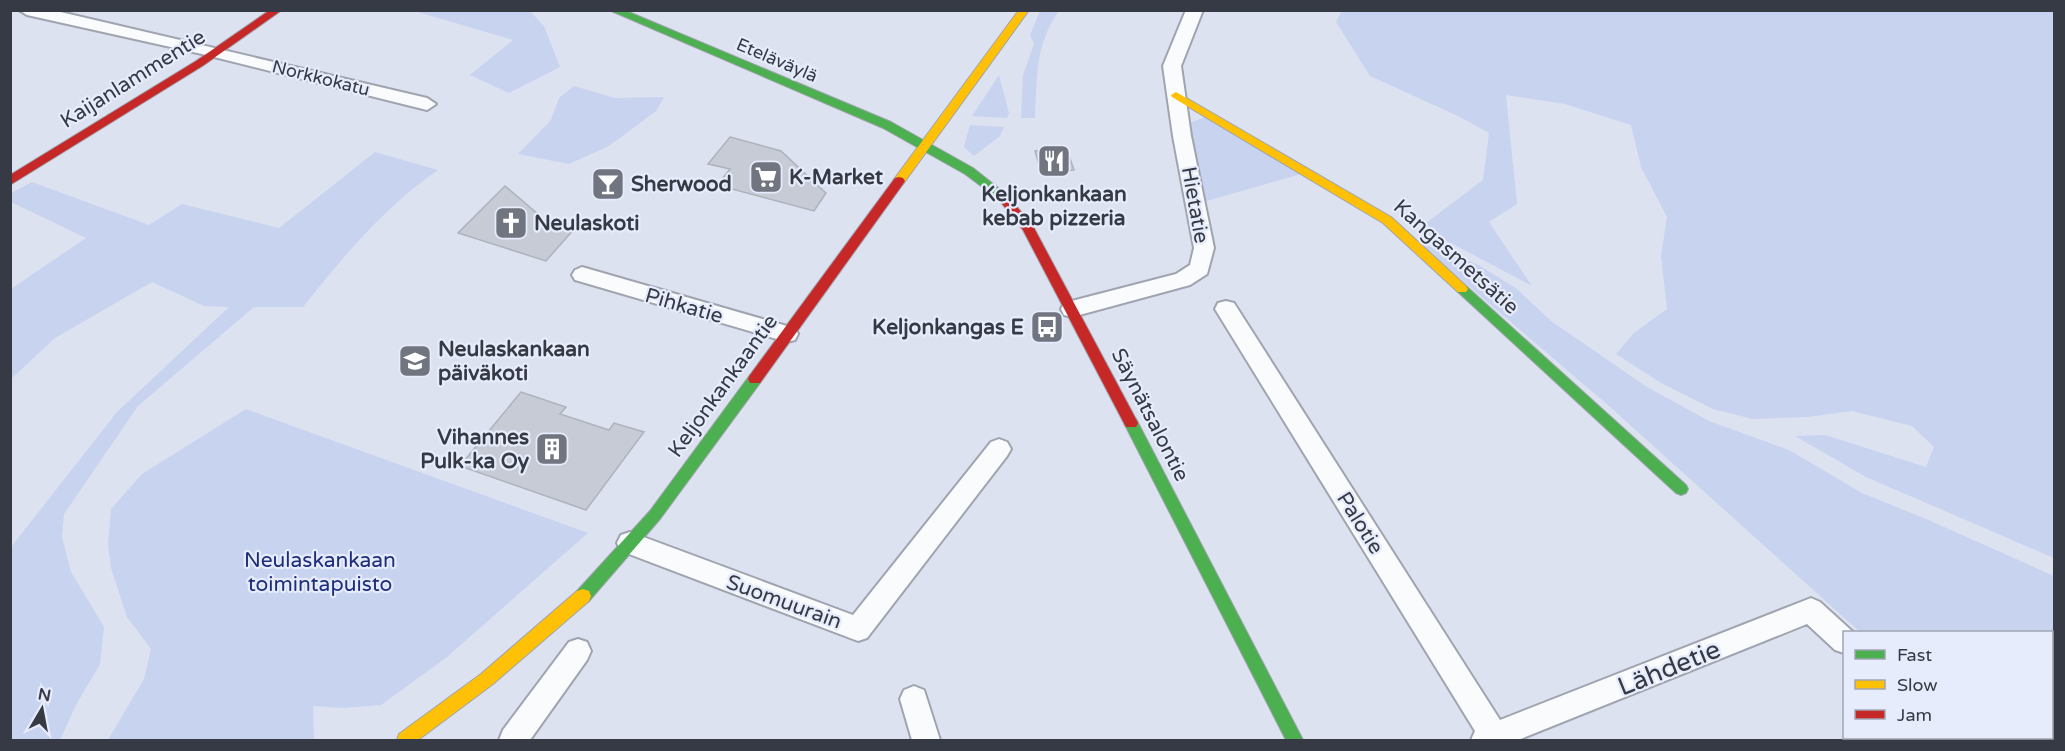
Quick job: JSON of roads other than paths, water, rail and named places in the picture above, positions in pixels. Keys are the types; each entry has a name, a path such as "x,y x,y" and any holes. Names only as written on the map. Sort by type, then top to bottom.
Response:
{"main road":[{"name":"Kaijanlammentie","path":"10,181 216,52 278,10"},
{"name":"Eteläväylä","path":"614,10 887,125 925,145"},
{"name":"Keljonkankaantie","path":"421,736 585,594 655,515 1024,10"},
{"name":"Kangasmetsätie","path":"1176,95 1387,220 1681,489"},
{"name":"Säynätsalontie","path":"925,145 995,189 1010,203 1028,228 1295,741"}],"street":[{"name":"Norkkokatu","path":"27,10 216,52 427,104"},
{"name":"Hietatie","path":"1072,309 1183,280 1200,269 1204,248 1176,95 1173,66 1194,10"},
{"name":"Pihkatie","path":"582,276 787,334"},
{"name":"Palotie","path":"1226,309 1503,737"},
{"name":"Suomuurain","path":"630,543 858,629 999,449"},
{"name":"Lähdetie","path":"1503,737 1811,610 1843,639"},
{"path":"513,741 578,651"},
{"path":"914,699 927,741"}],"place":[{"name":"Keljonkankaan kebab pizzeria","path":"1054,161"},
{"name":"K-Market","path":"766,177"},
{"name":"Sherwood","path":"608,184"},
{"name":"Neulaskoti","path":"511,223"},
{"name":"Keljonkangas E","path":"1047,327"},
{"name":"Neulaskankaan päiväkoti","path":"415,361"},
{"name":"Vihannes Pulk-ka Oy","path":"552,449"}],"park label":[{"name":"Neulaskankaan toimintapuisto","path":"320,572"}]}
